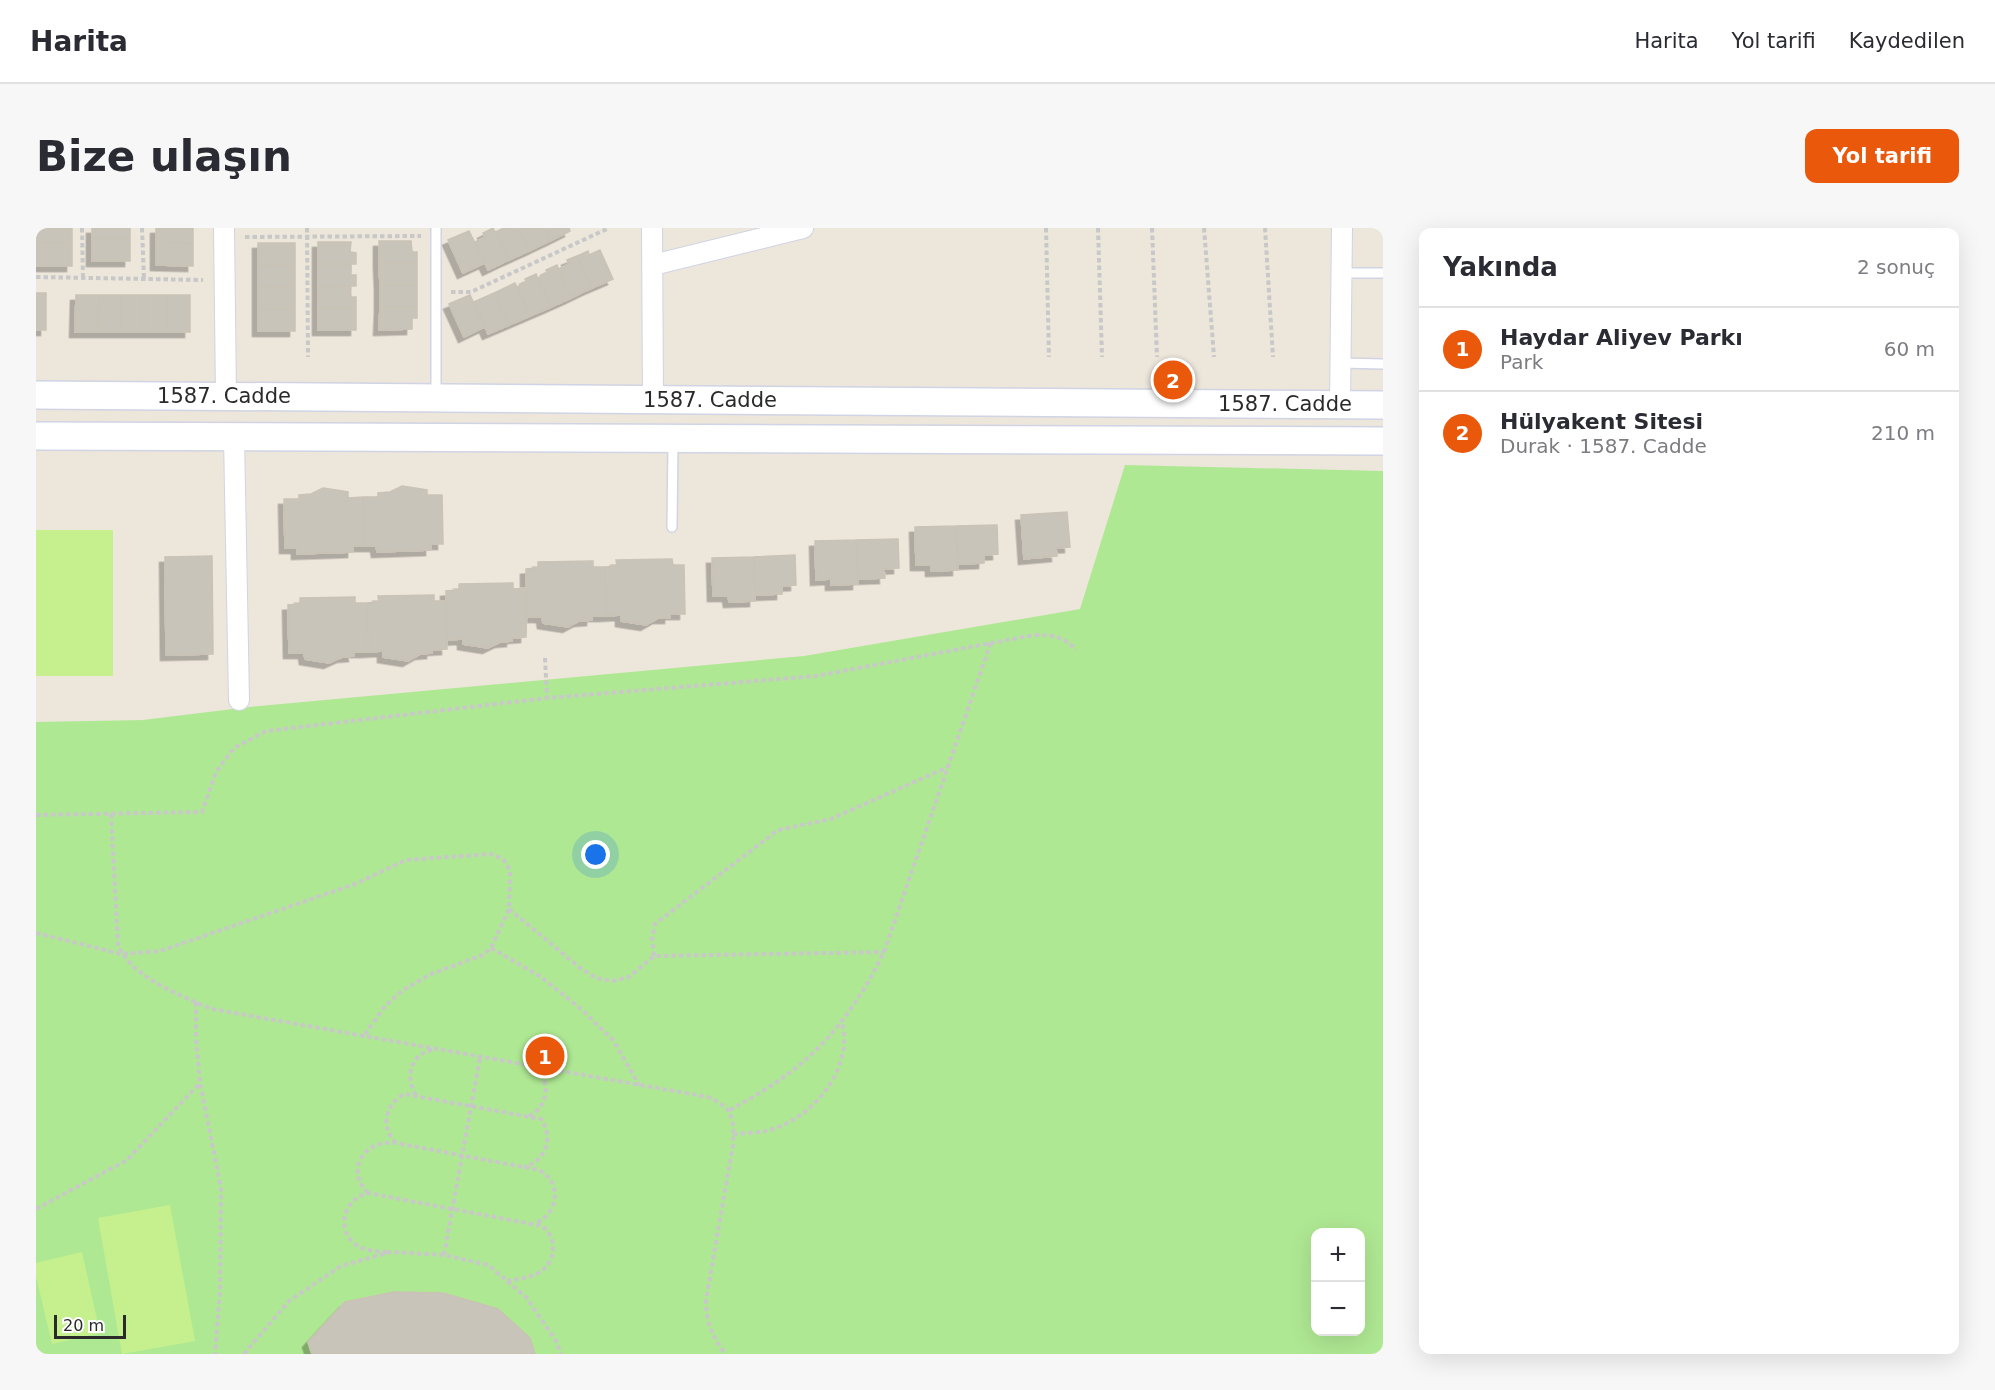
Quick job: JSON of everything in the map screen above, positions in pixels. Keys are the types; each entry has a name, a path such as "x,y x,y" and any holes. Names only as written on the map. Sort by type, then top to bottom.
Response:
{"main road":[{"name":"1587. Cadde","path":"36,395 1383,405"},
{"name":"1587. Cadde","path":"36,436 1383,441"}],"street":[{"path":"652,228 653,399"},
{"path":"653,265 802,228"},
{"path":"1340,404 1342,228"},
{"path":"224,233 226,396"},
{"path":"234,437 238,700"}],"lane":[{"path":"436,232 436,398"},
{"path":"1342,273 1383,273"},
{"path":"1340,363 1383,364"},
{"path":"672,527 673,438"}],"path":[{"path":"82,228 83,278"},
{"path":"142,228 144,279"},
{"path":"307,228 308,357"},
{"path":"436,292 471,292 609,228"},
{"path":"1046,228 1048,357"},
{"path":"1098,228 1102,357"},
{"path":"1152,228 1157,357"},
{"path":"1204,228 1214,357"},
{"path":"1265,228 1273,357"},
{"path":"224,233 307,237 436,232"},
{"path":"36,277 224,281"},
{"path":"36,815 202,812 216,772 234,748 266,731 547,698 816,676 1034,635 1055,635 1068,641 1076,650"},
{"path":"730,1110 765,1090 803,1062 842,1022 870,980 884,952 991,642"},
{"path":"545,658 547,698"},
{"path":"654,956 652,938 655,924 778,830 831,819 948,767"},
{"path":"111,814 118,945 122,954 139,971 176,993 212,1009 708,1097 730,1110 733,1134 706,1299 706,1319 725,1354"},
{"path":"36,933 122,954 160,951 355,884 406,860 491,854 503,859 510,870 509,909 491,948 483,955 431,974 404,990 385,1006 364,1036"},
{"path":"509,909 579,967 596,978 613,981 628,977 654,956 884,952"},
{"path":"491,948 541,977 581,1009 614,1041 639,1085"},
{"path":"196,1002 196,1039 200,1082 221,1188 220,1291 215,1354"},
{"path":"733,1134 766,1131 789,1122 827,1089 840,1067 844,1050 842,1022"},
{"path":"418,1096 410,1081 412,1065 421,1054 436,1049"},
{"path":"444,1255 480,1057"},
{"path":"529,1117 540,1108 546,1094 544,1079 531,1066"},
{"path":"36,1209 127,1160 200,1082"},
{"path":"396,1143 388,1133 386,1125 388,1110 397,1098 404,1094 542,1120 548,1134 546,1149 536,1162 524,1167"},
{"path":"368,1193 358,1175 360,1160 364,1153 376,1144 396,1143 524,1167 544,1173 550,1178 555,1192 553,1207 549,1214 535,1223"},
{"path":"507,1281 535,1275 542,1271 554,1252 548,1230 535,1223 368,1193 356,1198 346,1210 344,1225 346,1233 362,1249 444,1255 488,1266 526,1297 556,1341 561,1354"},
{"path":"245,1354 290,1301 341,1266 391,1252"}],"green space":[{"path":"1125,465 1383,471 1383,1354 36,1354 36,722 143,720 249,707 804,656 1080,609"},
{"path":"36,530 113,530 113,676 36,676"},
{"path":"170,1205 195,1341 122,1354 98,1218"},
{"path":"82,1252 100,1333 52,1344 36,1276 36,1263"}],"building":[{"path":"36,228 72,228 72,243 36,243"},
{"path":"92,228 130,228 130,238 92,238"},
{"path":"156,228 193,228 193,243 156,242"},
{"path":"493,228 509,260 488,270 475,242 485,237 483,233"},
{"path":"504,228 518,228 529,251 509,260 495,232"},
{"path":"518,228 544,228 550,241 529,251"},
{"path":"544,228 569,228 570,231 550,241"},
{"path":"469,231 485,263 463,273 448,240"},
{"path":"92,238 130,238 130,261 92,261"},
{"path":"379,241 411,241 412,252 417,252 417,263 379,263"},
{"path":"156,242 193,243 193,266 156,265"},
{"path":"318,242 351,242 350,252 356,253 356,264 318,264"},
{"path":"36,243 72,243 72,266 36,266"},
{"path":"258,243 295,243 295,265 258,265"},
{"path":"600,250 613,279 592,288 577,256 588,251 589,255"},
{"path":"577,256 592,288 571,298 558,269 569,264 567,260"},
{"path":"379,263 417,263 417,285 380,285"},
{"path":"318,264 351,264 351,275 356,275 356,286 318,286"},
{"path":"258,265 295,265 295,287 258,287"},
{"path":"557,265 571,298 551,307 538,278 548,273 546,270"},
{"path":"536,274 551,307 530,316 517,287 527,282 525,279"},
{"path":"515,283 530,316 509,325 494,293"},
{"path":"380,285 417,285 417,307 380,307"},
{"path":"318,286 350,286 351,297 356,297 356,308 318,308"},
{"path":"258,287 295,287 295,309 258,309"},
{"path":"36,293 46,293 46,330 36,330"},
{"path":"494,293 509,325 488,334 474,302"},
{"path":"76,295 99,295 98,332 75,332"},
{"path":"99,295 121,295 121,332 98,332"},
{"path":"121,295 144,295 144,332 121,332"},
{"path":"144,295 167,295 167,332 144,332"},
{"path":"167,295 190,295 190,332 167,332"},
{"path":"470,295 485,327 464,337 449,304"},
{"path":"380,307 417,307 417,318 412,318 412,329 379,330"},
{"path":"318,308 356,308 356,330 318,330"},
{"path":"258,309 295,309 295,331 258,331"},
{"path":"402,486 427,490 427,495 442,495 443,544 431,544 431,550 377,552 376,546 364,546 363,497 378,497 378,493 390,492"},
{"path":"323,488 348,492 348,498 363,497 364,546 353,546 353,552 297,554 297,548 285,548 284,499 299,499 299,495 311,494"},
{"path":"1067,512 1070,547 1056,548 1057,556 1024,559 1021,515"},
{"path":"997,525 998,554 984,555 984,563 958,564 956,526"},
{"path":"956,526 958,570 931,571 931,565 916,565 915,527"},
{"path":"898,539 899,568 884,569 885,578 858,579 856,540"},
{"path":"856,540 858,584 831,585 831,579 816,580 815,541"},
{"path":"795,555 796,585 782,586 782,594 755,595 754,557"},
{"path":"212,556 213,654 166,655 165,557"},
{"path":"754,557 755,601 729,602 728,596 713,596 712,558"},
{"path":"672,559 673,565 684,565 685,614 670,614 670,618 658,618 646,625 621,621 621,615 606,616 605,567 617,566 616,560"},
{"path":"593,561 593,567 605,567 606,616 592,616 592,620 579,621 568,627 543,623 542,617 526,617 526,569 538,568 538,562"},
{"path":"513,583 513,589 527,588 526,637 512,638 512,641 500,642 488,648 463,644 463,639 447,640 446,591 459,590 459,584"},
{"path":"434,595 434,601 446,601 447,649 432,650 432,653 420,654 408,661 383,657 383,651 368,652 367,603 379,602 378,596"},
{"path":"355,597 355,603 367,603 368,652 353,652 354,656 342,657 329,663 305,659 304,653 289,653 288,605 300,604 300,598"},
{"path":"394,1292 443,1293 498,1309 530,1338 535,1354 312,1354 308,1342 345,1302"}],"place":[{"name":"Hülyakent Sitesi","path":"1173,380"},
{"name":"Haydar Aliyev Parkı","path":"545,1056"}]}
